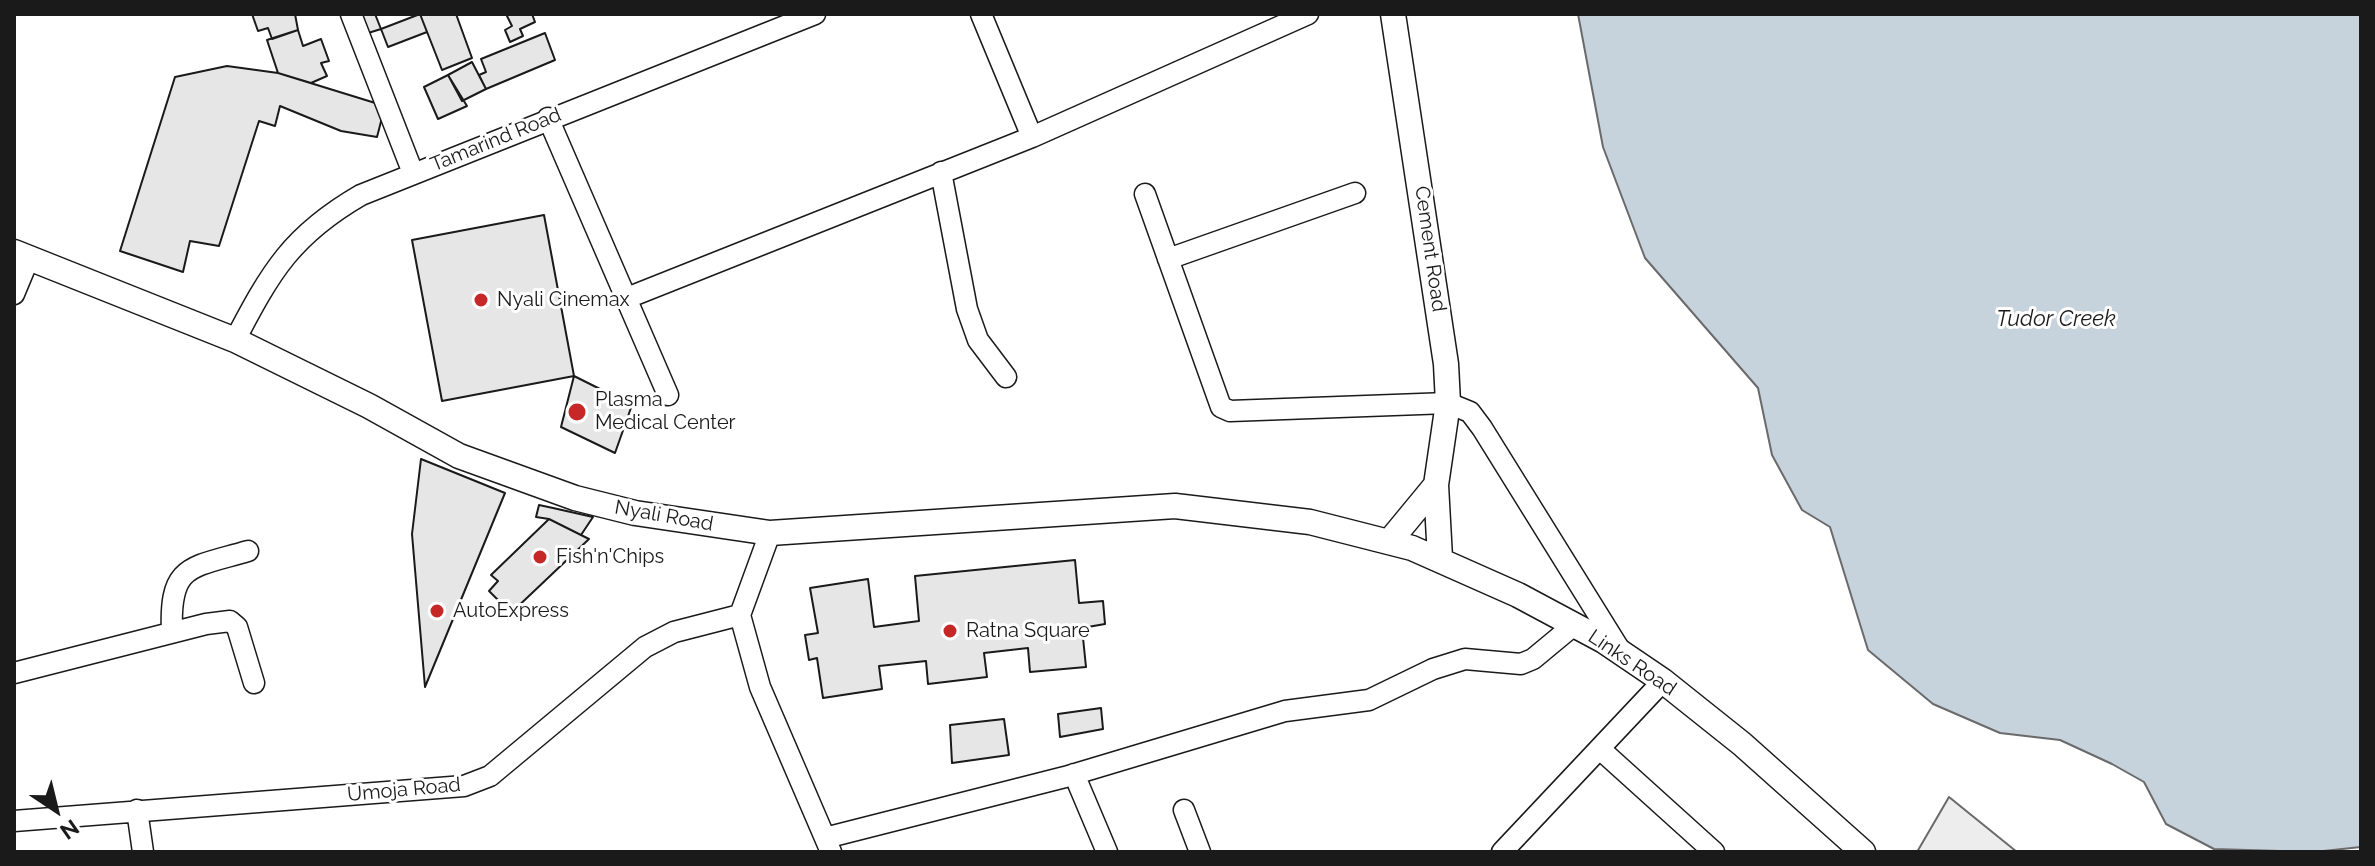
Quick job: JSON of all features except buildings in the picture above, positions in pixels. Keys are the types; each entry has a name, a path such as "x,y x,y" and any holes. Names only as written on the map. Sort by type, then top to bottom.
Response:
{"main road":[{"name":"Cement Road","path":"1393,14 1436,287 1448,403 1436,485 1440,558"},
{"name":"Nyali Road","path":"22,255 235,340 369,406 459,456 575,498 635,513 770,533 1175,506 1310,522 1364,535"},
{"path":"1389,542 1436,485"},
{"name":"Links Road","path":"1364,535 1440,558 1574,625 1623,654 1663,681 1742,744 1863,852"}],"street":[{"path":"351,14 413,173"},
{"name":"Tamarind Road","path":"235,340 259,294 301,236 323,217 361,195 815,14"},
{"path":"981,14 1032,137"},
{"path":"627,298 1032,137 1308,14"},
{"path":"548,118 668,395"},
{"path":"941,172 967,309 978,340 1006,377"},
{"path":"1168,259 1355,193"},
{"path":"1145,194 1215,397 1225,409 1448,403 1470,412 1623,654"},
{"path":"14,294 22,255"},
{"path":"770,533 740,615 760,687 828,845 1285,711 1369,700 1433,669 1465,659 1521,664 1533,659 1574,625"},
{"path":"172,632 170,603 174,587 181,577 193,567 248,551"},
{"name":"Umoja Road","path":"14,821 464,786 490,776 645,647 674,632 740,615"},
{"path":"14,673 172,632 230,621 237,627 254,683"},
{"path":"1502,852 1663,681"},
{"path":"1601,750 1714,852"},
{"path":"1074,774 1107,852"},
{"path":"137,810 143,852"},
{"path":"1184,810 1200,852"}],"shaded area":[{"path":"1949,797 2017,852 1917,852"}],"water":[{"name":"Tudor Creek","path":"1578,14 2361,14 2361,847 2314,852 2214,849 2166,824 2144,782 2060,740 2000,733 1933,704 1868,650 1830,527 1802,510 1772,455 1758,388 1645,258 1603,147"}],"place":[{"name":"Nyali Cinemax","path":"481,300"},
{"name":"Plasma Medical Center","path":"577,412"},
{"name":"Fish'n'Chips","path":"540,557"},
{"name":"AutoExpress","path":"437,611"},
{"name":"Ratna Square","path":"950,631"}]}
